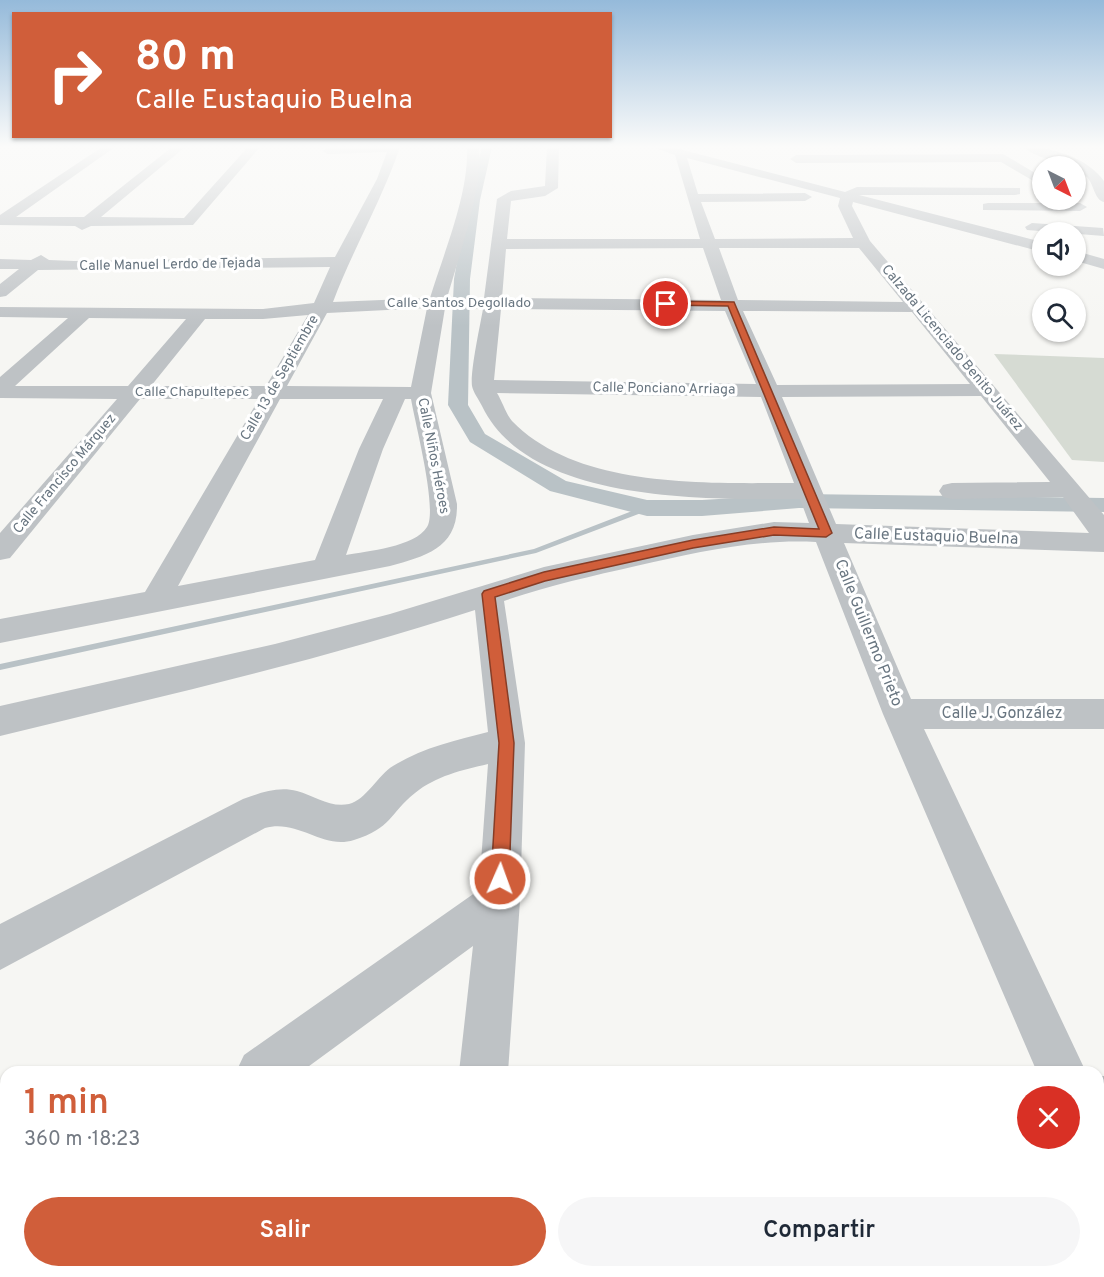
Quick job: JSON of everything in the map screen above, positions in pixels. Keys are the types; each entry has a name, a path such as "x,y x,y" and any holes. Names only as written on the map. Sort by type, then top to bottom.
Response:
{"street":[{"path":"0,221 21,207"},
{"path":"70,236 106,207"},
{"path":"0,221 188,222 202,207"},
{"name":"Calle 13 de Septiembre","path":"154,603 321,308 340,262 370,207"},
{"name":"Calle Niños Héroes","path":"327,567 371,449 409,393 443,303 464,207"},
{"path":"503,207 488,304 483,386 488,404 507,430 525,444 554,460 617,481 716,491 817,512"},
{"name":"Calle Guillermo Prieto","path":"697,207 711,242 731,304 770,391 900,714 1059,1066"},
{"name":"Calzada Licenciado Benito Juárez","path":"845,207 863,243 988,390 1104,534"},
{"path":"885,207 1032,252"},
{"path":"899,207 946,207"},
{"path":"899,207 1032,244"},
{"path":"970,207 1032,207"},
{"path":"1006,207 1032,226"},
{"path":"1083,210 1103,234"},
{"path":"978,230 1032,230"},
{"path":"1086,233 1103,234"},
{"path":"497,244 863,243"},
{"path":"0,292 53,250"},
{"path":"1086,259 1104,264"},
{"name":"Calle Manuel Lerdo de Tejada","path":"0,264 340,262"},
{"path":"1086,267 1104,272"},
{"name":"Calle Santos Degollado","path":"0,312 283,314 361,304 443,303 918,307"},
{"path":"0,390 83,314"},
{"name":"Calle Francisco Márquez","path":"0,551 200,314"},
{"name":"Calle Ponciano Arriaga","path":"483,386 770,391 988,390"},
{"name":"Calle Chapultepec","path":"0,390 409,393"},
{"name":"Calle Niños Héroes","path":"327,567 390,556 423,544 440,532 446,520 409,393"},
{"path":"952,491 1072,492"},
{"name":"Calle Eustaquio Buelna","path":"0,722 275,657 390,626 544,577 693,544 774,531 817,512 1104,543"},
{"path":"0,631 154,603 327,567"},
{"path":"485,1066 499,901 507,743 488,594"},
{"name":"Calle J. González","path":"900,714 1104,714"},
{"path":"0,948 256,812 285,805 302,809 330,821 345,823 365,817 380,806 390,790 419,768 507,743"},
{"path":"275,1066 499,901"}],"shaded area":[{"path":"994,354 1104,358 1104,462 1072,460"}],"waterway":[{"path":"473,207 462,279 458,405 477,438 558,486 647,508 702,508 799,501 1104,505"},
{"path":"0,667 536,551 647,508"}],"route":[{"path":"500,879 507,743 488,594 544,577 693,544 774,531 826,533 770,391 731,304 666,304"}]}
